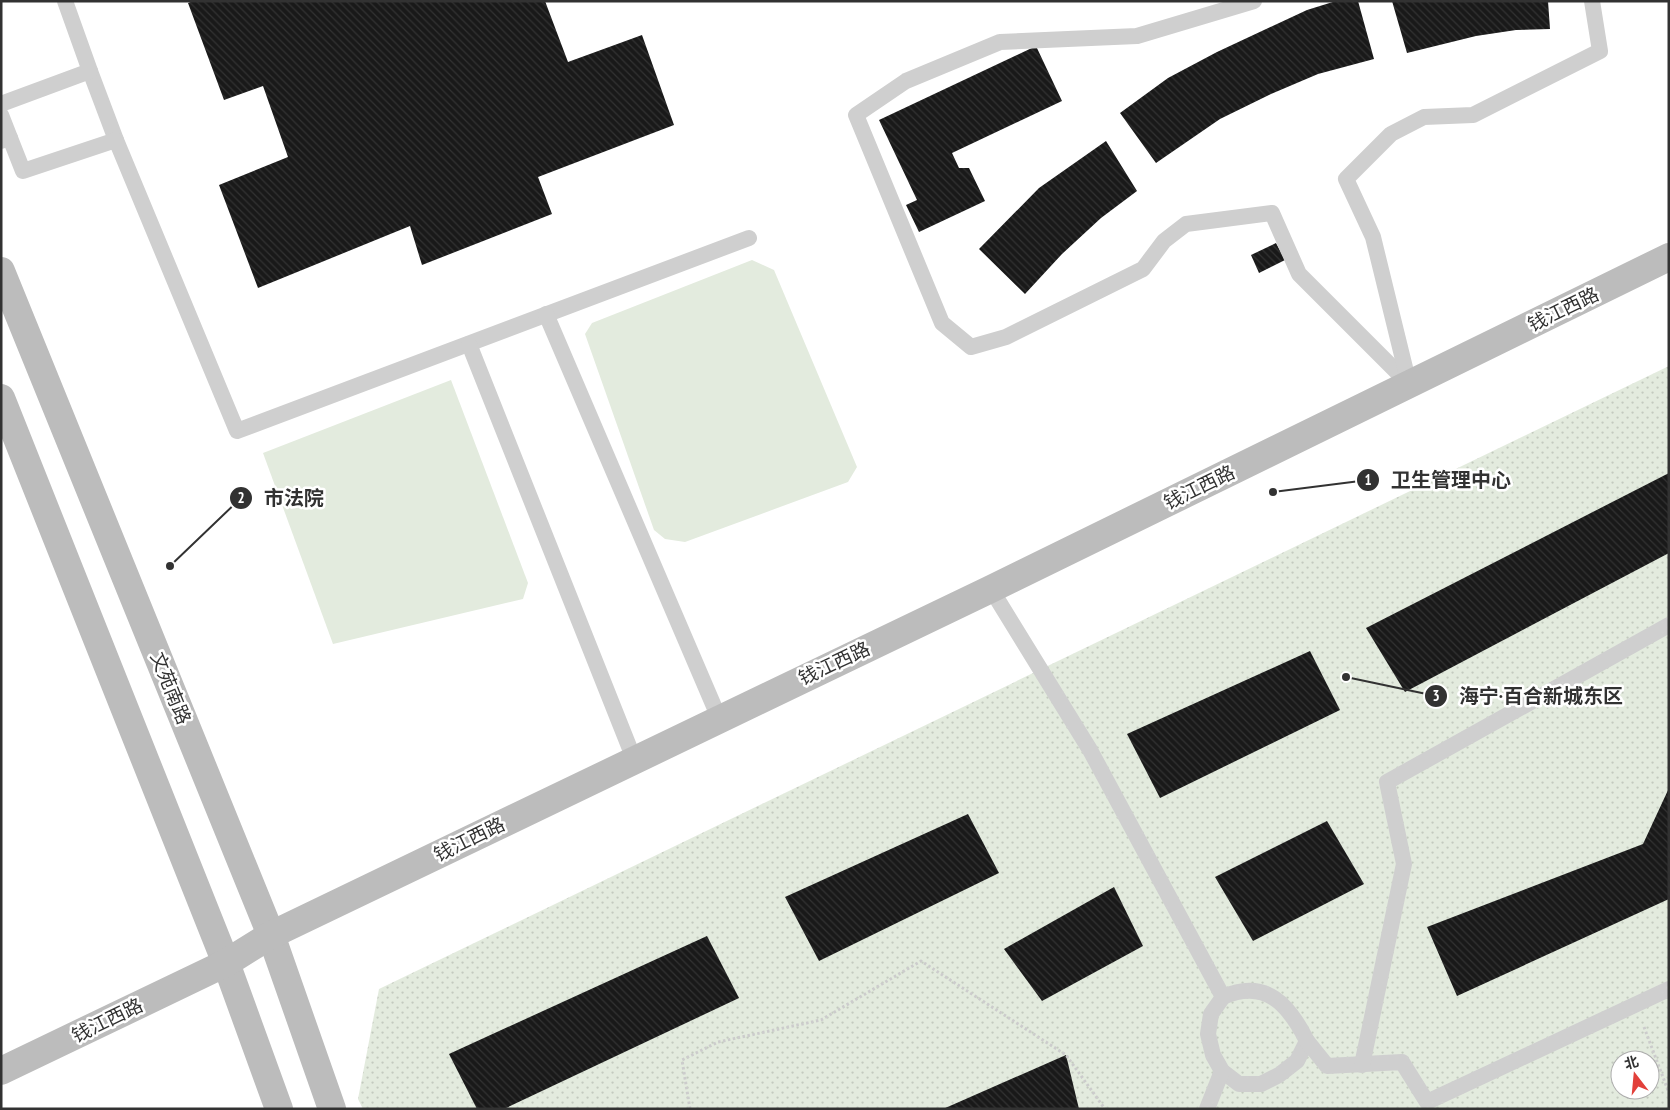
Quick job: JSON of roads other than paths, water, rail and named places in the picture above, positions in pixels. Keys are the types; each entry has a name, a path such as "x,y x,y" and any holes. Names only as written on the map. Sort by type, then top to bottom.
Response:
{"main road":[{"name":"钱江西路","path":"1,1071 226,963 270,935 991,589 1669,257"},
{"name":"文苑南路","path":"1,271 270,935 332,1109"},
{"path":"1,398 226,963 279,1109"}],"lane":[{"path":"65,1 116,140 237,431 749,238"},
{"path":"1254,1 1137,36 1000,42 906,81 856,115 942,323 971,347 1006,337 1143,268 1164,241 1186,224 1272,213 1299,274 1409,384"},
{"path":"1409,384 1373,237 1346,179 1391,134 1424,117 1473,115 1600,51 1592,1"},
{"path":"1,104 90,71"},
{"path":"1,115 6,140 23,171 116,140"},
{"path":"546,314 719,718"},
{"path":"469,344 634,759"},
{"path":"991,589 1090,750 1223,997"},
{"path":"1362,1065 1404,864 1387,782 1669,625"},
{"path":"1306,1041 1297,1061 1279,1075 1261,1084 1239,1084 1222,1071 1213,1055 1208,1034 1211,1014 1223,997 1235,992 1258,991 1276,998 1296,1020 1306,1041 1327,1066 1402,1062 1427,1102 1669,989"},
{"path":"1207,1109 1222,1071"}],"place":[{"name":"卫生管理中心","path":"1273,492"},
{"name":"市法院","path":"170,566"},
{"name":"海宁·百合新城东区","path":"1346,677"}]}
